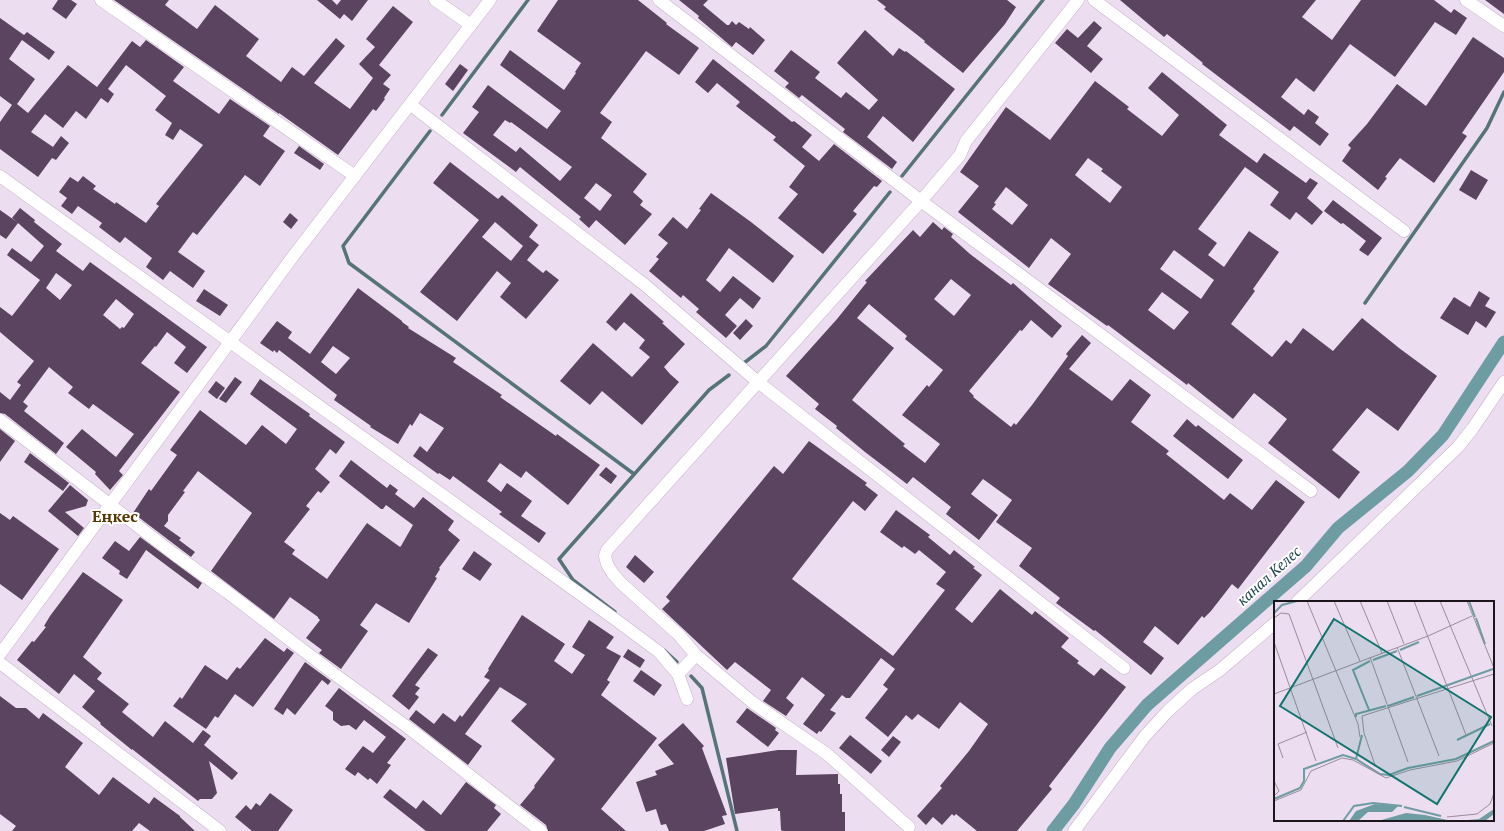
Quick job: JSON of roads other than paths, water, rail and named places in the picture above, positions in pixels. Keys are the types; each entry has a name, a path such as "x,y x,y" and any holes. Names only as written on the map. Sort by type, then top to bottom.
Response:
{"street":[{"path":"101,0 355,176"},
{"path":"435,0 471,25"},
{"path":"0,654 229,342 490,0"},
{"path":"659,0 920,201 1311,491"},
{"path":"909,827 827,754 752,702 696,655 679,635 622,584 607,564 605,556 607,550 960,155 966,141 1078,0"},
{"path":"1094,0 1404,231"},
{"path":"1466,0 1504,26"},
{"path":"411,105 645,285 758,382 1124,668"},
{"path":"0,176 659,652 678,674 688,699"},
{"path":"1298,601 1458,447 1473,428 1504,382"},
{"path":"0,420 174,554 410,729 541,831"},
{"path":"1074,831 1145,736 1168,711 1192,689 1220,670 1274,624"},
{"path":"678,674 696,655"},
{"path":"0,663 220,831"}],"waterway":[{"path":"442,115 528,0"},
{"path":"902,176 1043,0"},
{"path":"1365,303 1487,128 1504,92"},
{"path":"430,131 343,246 349,263 634,474"},
{"path":"744,363 766,346 890,192"},
{"name":"канал Келес","path":"1053,831 1074,804 1110,748 1147,705 1306,566 1338,528 1408,471 1443,435 1504,342"},
{"path":"615,612 573,580 559,559 709,390 729,375"},
{"path":"664,650 677,662"},
{"path":"691,676 702,688 737,831"}],"district":[{"name":"Еңкес","path":"115,516"}]}
